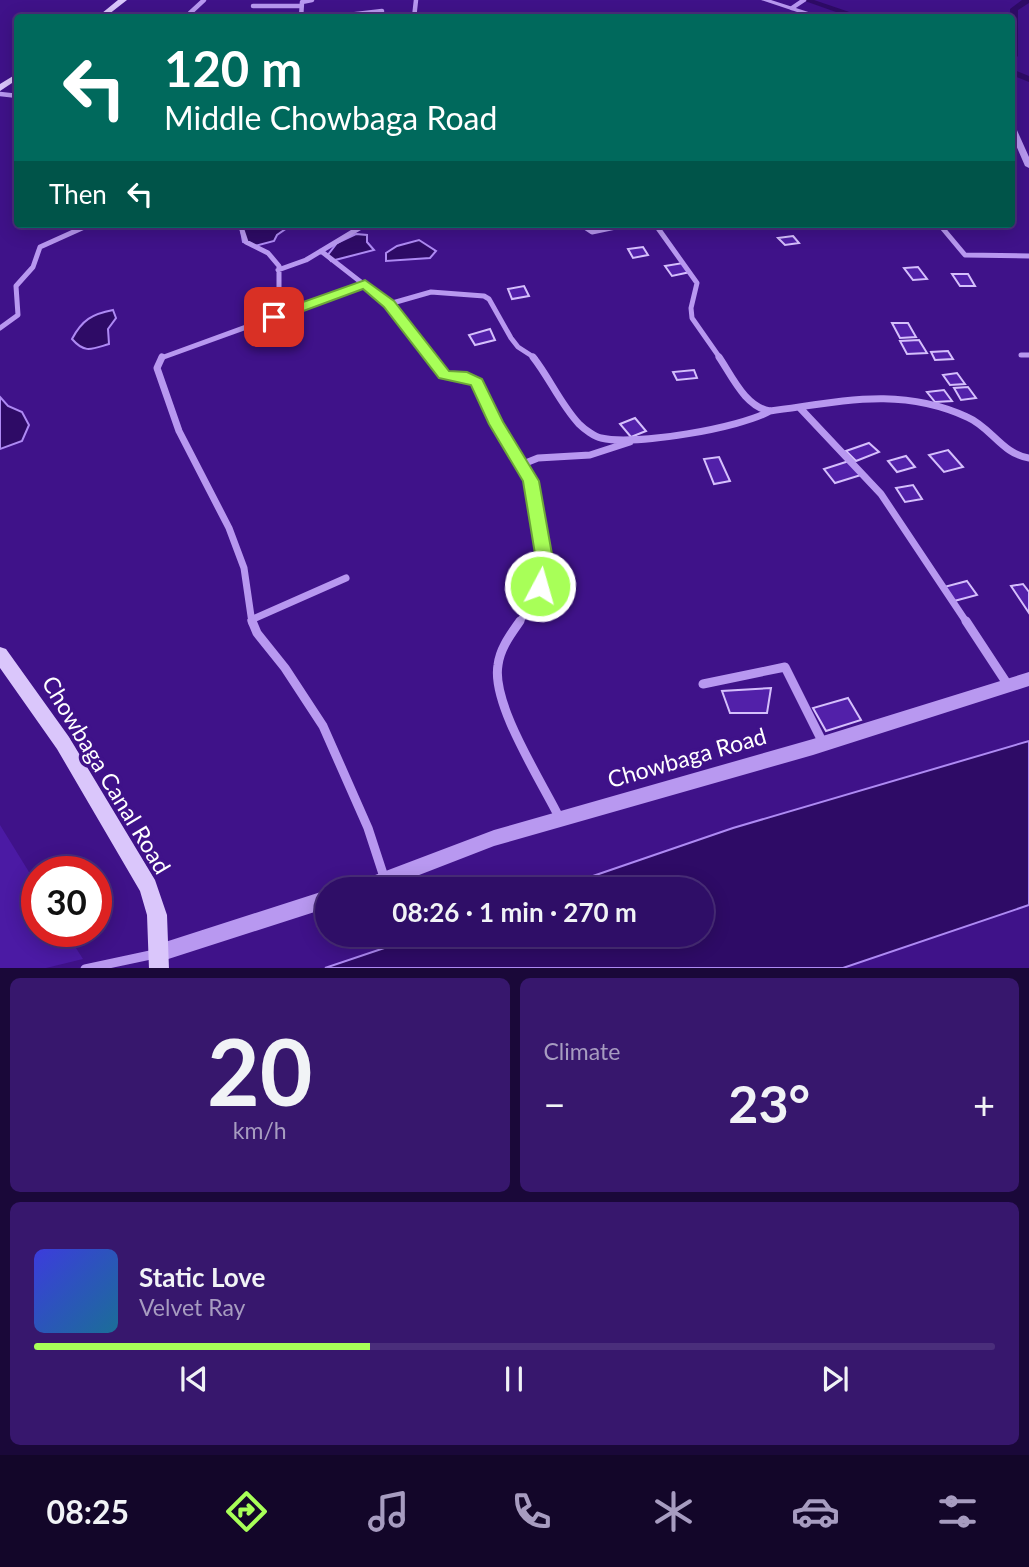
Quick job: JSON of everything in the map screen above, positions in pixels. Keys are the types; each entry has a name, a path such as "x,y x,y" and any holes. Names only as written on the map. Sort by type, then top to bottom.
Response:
{"main road":[{"path":"104,14 123,0"},
{"name":"Chowbaga Canal Road","path":"0,654 63,743 148,887 157,915 159,961"}],"street":[{"path":"190,13 204,0"},
{"path":"301,14 302,2 319,0"},
{"path":"764,0 795,6 814,14"},
{"path":"795,6 804,0"},
{"path":"253,6 301,6"},
{"path":"356,14 382,11"},
{"path":"1015,135 1029,166"},
{"path":"0,328 18,318 20,311 16,286 33,267 40,247 80,228"},
{"path":"241,228 246,242 275,260 278,270 276,285 281,305 274,317"},
{"path":"278,270 321,251 359,228"},
{"path":"586,228 592,232 612,228"},
{"path":"658,228 697,282 690,310 699,329 749,400 759,408 770,411 878,397 908,400 972,419 996,436 1011,454 1017,458 1029,458"},
{"path":"942,228 965,255 1029,256"},
{"path":"321,251 389,304 444,374 454,378 473,379 481,386 496,424 523,464 533,491 544,560 540,586 527,614 504,647 497,667 499,688 505,709 561,820"},
{"path":"365,284 161,356 156,368 179,431 229,528 244,568 251,620 257,633 285,668 323,726 368,828 384,877"},
{"path":"389,304 431,292 484,296 494,305 518,347 534,357 585,431 599,438 637,439 729,427 754,420 770,411"},
{"path":"1021,355 1029,355"},
{"path":"800,408 881,494 1008,685"},
{"path":"523,464 538,458 590,455 637,439"},
{"path":"251,620 346,578"},
{"path":"703,684 785,667 823,744"},
{"name":"Chowbaga Road","path":"395,877 494,838 823,744 1029,679"},
{"path":"85,968 159,961 315,903"}],"shaded area":[{"path":"242,228 287,228 277,235 274,241 255,246 243,242"},
{"path":"356,234 367,235 367,242 374,250 331,261 327,256 337,243"},
{"path":"419,240 436,251 430,258 386,261 386,253 397,246"},
{"path":"113,310 116,318 108,329 109,344 93,349 85,348 72,339 88,319"},
{"path":"0,397 8,406 22,412 29,425 22,441 0,449"},
{"path":"1029,741 1029,905 843,968 325,968 387,947 714,947 714,877 590,877 733,828"},
{"path":"0,825 21,859 21,947 75,947 83,959 46,968 0,968"}],"building":[{"path":"793,236 799,243 785,245 778,238"},
{"path":"643,247 648,255 633,258 628,249"},
{"path":"683,263 690,272 672,276 665,266"},
{"path":"918,267 927,279 913,280 904,268"},
{"path":"952,274 968,274 975,286 960,286"},
{"path":"524,286 529,296 512,299 508,289"},
{"path":"892,323 908,323 916,337 900,338"},
{"path":"490,329 495,340 475,345 469,335"},
{"path":"919,340 927,353 907,354 900,341"},
{"path":"948,351 953,359 935,360 931,352"},
{"path":"694,370 697,378 677,380 673,372"},
{"path":"957,373 965,384 950,385 943,375"},
{"path":"968,387 976,398 961,400 954,388"},
{"path":"944,390 952,401 935,402 927,392"},
{"path":"635,418 646,431 631,437 620,424"},
{"path":"869,443 879,452 856,461 846,451"},
{"path":"948,450 963,467 944,472 929,455"},
{"path":"906,456 915,467 897,472 888,461"},
{"path":"719,457 730,481 714,484 704,459"},
{"path":"849,461 861,475 835,483 824,469"},
{"path":"913,485 922,499 905,502 896,488"},
{"path":"967,581 977,595 954,601 944,587"},
{"path":"1023,584 1029,592 1029,613 1011,586"},
{"path":"771,688 767,713 730,713 722,691"},
{"path":"848,698 861,720 826,731 813,708"}],"waterway":[{"path":"806,0 850,14"},
{"path":"1014,14 1014,9 1028,0"},
{"path":"1015,73 1029,79"}],"route":[{"path":"274,317 365,284 389,304 444,374 454,378 467,377 481,386 496,424 531,481 544,560 540,586"}]}
